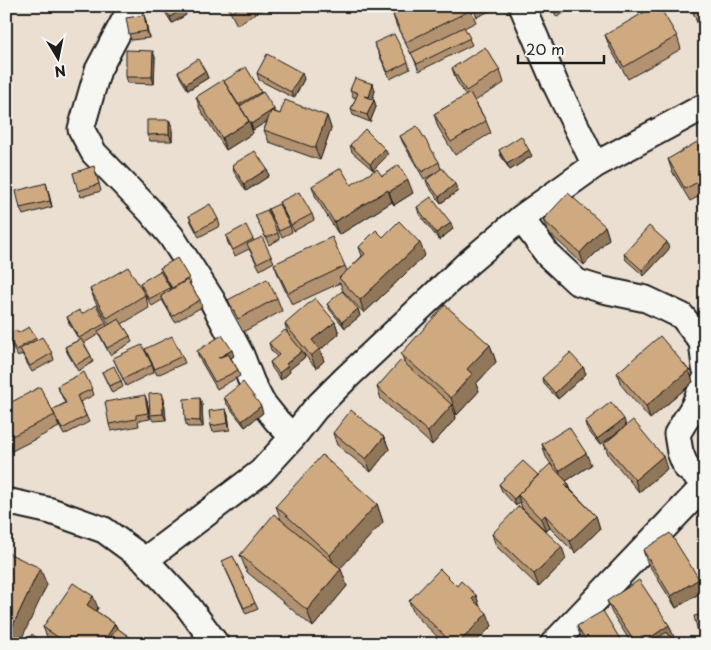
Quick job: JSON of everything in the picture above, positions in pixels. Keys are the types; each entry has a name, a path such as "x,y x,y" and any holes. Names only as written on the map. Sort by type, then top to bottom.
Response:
{"street":[{"path":"132,6 98,70 81,129 94,153 150,211 171,236 212,300 241,354 261,401 293,437"},
{"path":"522,6 555,83 595,165"},
{"path":"146,560 261,472 293,437 315,409 345,379 468,263 521,218 595,165 705,106"},
{"path":"521,218 548,255 577,282 603,290 646,299 682,316 702,342 705,367"},
{"path":"553,644 705,484 686,467 680,452 677,434 694,406 705,380"},
{"path":"6,501 51,511 104,530 146,560 187,604 216,644"}],"building":[{"path":"163,6 183,6 184,8 170,17"},
{"path":"229,6 242,6 232,12"},
{"path":"410,6 469,6 471,10 406,42 393,15"},
{"path":"473,6 484,6 475,11"},
{"path":"655,6 659,6 677,36 624,67 605,35"},
{"path":"691,6 705,6 705,25 699,27"},
{"path":"144,15 147,31 129,34 126,18"},
{"path":"464,27 470,38 417,64 411,53"},
{"path":"394,34 408,62 388,72 374,43"},
{"path":"485,47 500,70 466,91 452,68"},
{"path":"126,50 153,51 152,77 126,77"},
{"path":"267,54 302,73 291,92 257,73"},
{"path":"198,59 205,71 186,84 178,72"},
{"path":"246,67 261,92 238,105 224,81"},
{"path":"355,78 373,84 369,97 364,96 374,100 367,115 351,109 358,93 350,90"},
{"path":"223,80 249,121 222,138 196,97"},
{"path":"263,92 274,109 251,124 240,106"},
{"path":"470,93 486,121 451,142 434,114"},
{"path":"285,100 327,116 315,148 264,130 271,111 280,114"},
{"path":"147,120 169,120 169,134 147,135"},
{"path":"417,126 439,162 422,172 400,136"},
{"path":"365,129 385,149 370,164 350,145"},
{"path":"521,136 529,150 507,164 499,150"},
{"path":"697,142 705,155 705,178 685,189 668,159"},
{"path":"255,151 267,169 244,184 232,165"},
{"path":"399,165 408,180 334,222 312,186 341,168 351,185 377,169 382,176"},
{"path":"94,166 99,184 78,191 73,173"},
{"path":"442,168 455,184 439,197 426,180"},
{"path":"46,183 50,201 20,208 16,191"},
{"path":"299,192 312,214 291,225 279,202"},
{"path":"568,193 605,226 580,253 543,220"},
{"path":"431,197 451,223 436,233 417,207"},
{"path":"210,204 218,219 197,231 189,216"},
{"path":"279,204 290,226 279,231 268,209"},
{"path":"267,210 278,233 266,238 255,215"},
{"path":"705,215 705,225 700,218"},
{"path":"399,221 420,243 360,300 339,278 365,254 359,247 376,230 383,237"},
{"path":"246,225 253,239 233,250 226,236"},
{"path":"649,226 667,242 642,270 624,254"},
{"path":"262,237 271,256 257,263 247,244"},
{"path":"332,237 345,266 288,293 274,264"},
{"path":"177,258 189,278 172,288 160,268"},
{"path":"128,267 145,295 107,318 90,289"},
{"path":"160,271 170,288 149,299 140,283"},
{"path":"267,279 277,298 238,319 228,300"},
{"path":"187,280 200,300 172,316 161,296"},
{"path":"342,291 358,309 342,322 327,304"},
{"path":"315,298 335,322 312,340 319,349 311,356 285,324"},
{"path":"96,305 106,323 79,338 67,317 79,310 82,314"},
{"path":"445,305 490,345 467,369 472,374 451,398 401,354"},
{"path":"119,319 130,336 107,348 98,331"},
{"path":"29,327 36,338 16,350 7,335 16,330 18,333"},
{"path":"285,330 302,351 286,364 288,366 279,373 270,362 279,355 269,343"},
{"path":"222,335 232,350 218,358 228,354 238,370 215,382 197,351"},
{"path":"172,336 182,356 155,369 145,349"},
{"path":"660,336 689,370 646,406 617,373"},
{"path":"42,337 52,353 30,366 20,349"},
{"path":"81,339 91,356 76,365 65,347"},
{"path":"142,345 152,365 123,379 113,358"},
{"path":"570,353 583,367 555,393 542,378"},
{"path":"6,356 10,370 6,371"},
{"path":"401,360 452,405 428,432 377,387"},
{"path":"114,366 121,381 109,386 102,372"},
{"path":"84,372 92,389 77,396 86,416 62,429 52,410 66,403 57,386"},
{"path":"243,382 261,406 242,421 224,397"},
{"path":"40,387 55,415 6,439 6,405"},
{"path":"162,393 163,414 150,415 149,394"},
{"path":"145,395 148,413 136,415 136,419 109,424 105,402"},
{"path":"200,398 200,421 185,420 184,399"},
{"path":"611,402 624,419 597,439 585,422"},
{"path":"226,409 228,423 211,426 209,411"},
{"path":"351,410 384,437 366,459 333,433"},
{"path":"633,420 663,456 635,480 604,444"},
{"path":"569,427 586,453 559,471 542,444"},
{"path":"322,455 377,504 330,555 276,506"},
{"path":"523,461 538,475 514,499 499,484"},
{"path":"550,464 568,483 565,485 596,516 570,541 545,515 541,519 518,495"},
{"path":"519,506 562,547 534,574 492,534"},
{"path":"274,514 341,569 307,610 240,555"},
{"path":"670,533 699,579 671,596 643,550"},
{"path":"6,552 40,568 6,640"},
{"path":"233,556 255,603 244,608 222,561"},
{"path":"440,569 457,586 461,581 476,595 472,599 487,613 458,644 453,644 409,601"},
{"path":"639,580 669,625 641,644 636,644 607,601"},
{"path":"73,583 93,596 87,605 115,624 102,644 68,644 43,627"},
{"path":"603,611 623,644 588,644 577,626"},
{"path":"705,614 705,644 701,644 694,616"},
{"path":"117,628 139,644 106,644"},
{"path":"667,632 675,644 648,644"},
{"path":"32,634 44,644 25,644"},
{"path":"393,638 397,644 383,644"}]}
